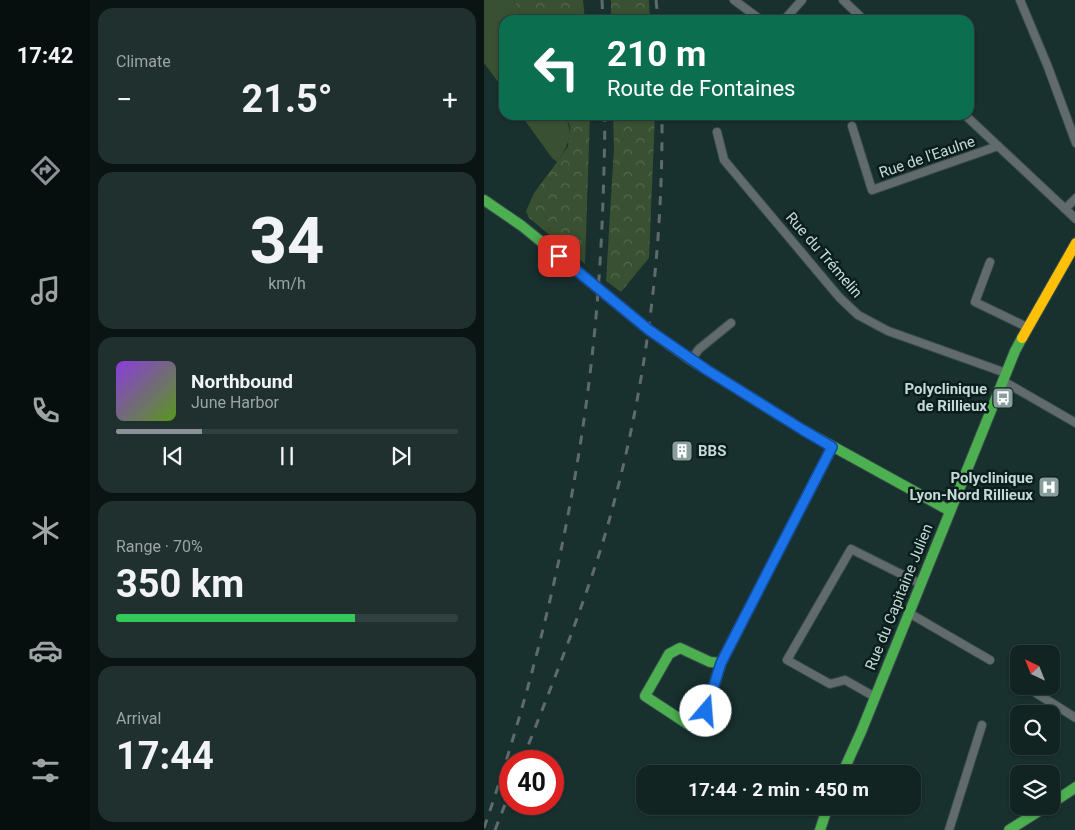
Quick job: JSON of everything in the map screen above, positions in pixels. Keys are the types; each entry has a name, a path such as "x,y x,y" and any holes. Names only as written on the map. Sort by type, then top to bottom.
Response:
{"street":[{"path":"734,0 754,15"},
{"path":"788,15 802,0"},
{"path":"843,0 859,15"},
{"path":"1020,0 1048,67 1075,143"},
{"path":"970,120 1075,219"},
{"name":"Rue de l'Eaulne","path":"852,126 872,190 998,146"},
{"name":"Rue du Trémelin","path":"717,132 724,160 839,297 858,314 888,331 1004,377 1075,423"},
{"path":"1065,209 1075,198"},
{"path":"484,200 515,221 649,330 691,360 832,447 950,511"},
{"name":"Rue du Capitaine Julien","path":"846,765 1015,351 1075,244"},
{"path":"990,262 975,302 1027,327"},
{"path":"691,360 699,349 730,324"},
{"path":"721,663 710,662 680,648 669,654 646,696 689,725 700,720 706,711 721,663 832,447"},
{"path":"875,697 845,680 830,684 787,660 852,550 921,584"},
{"path":"909,613 990,660"},
{"path":"1039,695 1075,718"},
{"path":"949,830 982,725"},
{"path":"1060,797 1075,787"},
{"path":"820,830 825,815"},
{"path":"1009,830 1033,815"}],"green space":[{"path":"484,0 514,0 521,15 499,15 499,83 484,63"},
{"path":"514,0 583,0 584,15 521,15"},
{"path":"611,0 649,0 650,15 611,15"},
{"path":"525,120 567,120 569,140 557,162 552,158"},
{"path":"567,120 590,120 585,264 529,218 526,211 534,193 568,146 570,126"},
{"path":"613,120 655,120 649,258 621,292 606,281 614,147"}],"railway":[{"path":"602,0 603,15"},
{"path":"656,0 658,15"},
{"path":"484,828 521,712 537,654 564,536 575,477 592,357 598,296 605,120"},
{"path":"526,750 584,600 617,492 629,439 640,386 655,278 659,224 662,120"},
{"path":"495,830 501,815"}],"traffic: fast":[{"path":"484,200 522,226 571,266"},
{"path":"571,266 616,303"},
{"path":"616,303 649,330 691,360 803,430 950,511"},
{"path":"846,765 1015,351 1022,338"},
{"path":"721,663 706,711 700,720 689,725 645,696 669,654 680,648 710,662 721,663 832,447"},
{"path":"1060,798 1076,787"},
{"path":"820,830 825,815"},
{"path":"1009,830 1033,815"}],"traffic: slow":[{"path":"1022,338 1076,243"}],"place":[{"name":"Polyclinique de Rillieux","path":"1003,398"},
{"name":"BBS","path":"682,451"},
{"name":"Polyclinique Lyon-Nord Rillieux","path":"1049,487"}],"route":[{"path":"559,256 649,330 691,360 832,447 721,663 706,711"}]}
